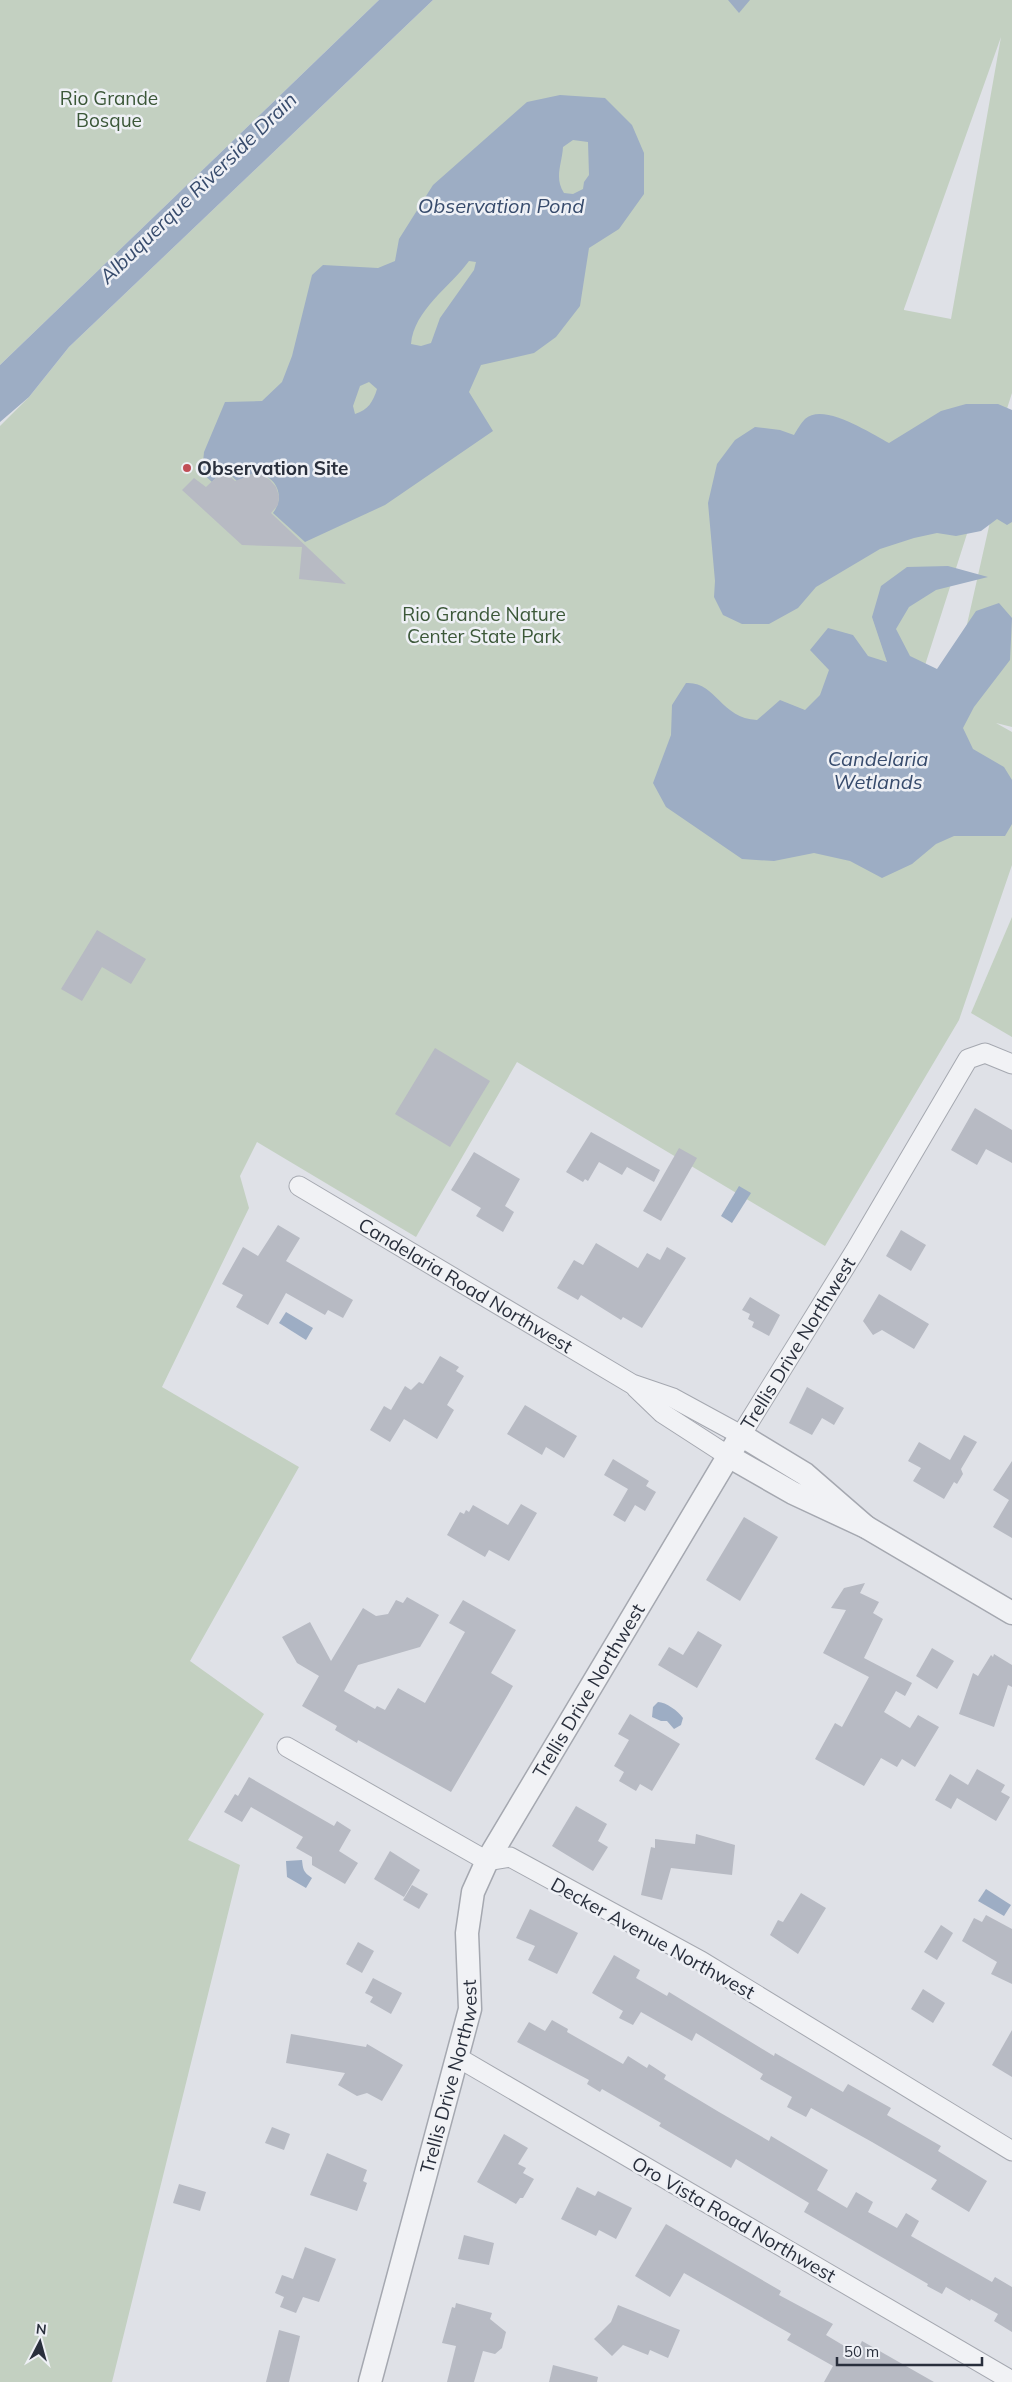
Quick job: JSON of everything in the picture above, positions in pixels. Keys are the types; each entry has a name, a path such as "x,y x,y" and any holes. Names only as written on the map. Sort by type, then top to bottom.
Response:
{"street":[{"name":"Trellis Drive Northwest","path":"370,2382 470,2009 466,1933 473,1892 487,1861 741,1436 855,1251 968,1059 985,1053 1012,1064"},
{"name":"Candelaria Road Northwest","path":"299,1186 632,1384 673,1398 805,1474 866,1527"},
{"name":"Candelaria Road Northwest","path":"632,1384 662,1413 730,1457 793,1493 866,1527 1012,1613"},
{"path":"287,1747 487,1861"},
{"name":"Decker Avenue Northwest","path":"487,1861 510,1857 701,1961 1012,2151"},
{"name":"Oro Vista Road Northwest","path":"457,2057 1012,2381"}],"green space":[{"name":"Rio Grande Bosque","path":"0,0 379,0 0,365"},
{"name":"Rio Grande Nature Center State Park","path":"433,0 1012,0 1012,393 919,684 950,700 1012,424 1012,727 996,723 1012,732 1012,865 959,1020 825,1246 517,1062 416,1237 257,1142 240,1176 249,1208 162,1387 299,1467 190,1661 264,1714 188,1840 240,1865 112,2382 0,2382 0,426 29,397 69,347","holes":["1001,37 951,319 904,309"]},
{"path":"1012,917 1012,1037 971,1013"}],"water":[{"name":"Albuquerque Riverside Drain","path":"379,0 433,0 69,347 29,397 0,422 0,365"},
{"path":"728,0 750,0 739,13"},
{"name":"Observation Pond","path":"560,95 605,98 632,125 644,153 644,194 619,229 589,248 580,306 556,337 534,353 481,365 469,392 493,431 385,505 305,542 273,513 278,504 279,495 276,486 271,480 256,474 247,476 238,482 224,469 212,482 202,473 204,452 225,402 262,401 282,382 292,356 312,275 323,265 378,268 395,261 399,239 433,185 527,102","holes":["573,140 588,142 589,175 584,182 583,189 573,194 564,193 559,182 563,147","469,261 476,262 474,270 440,318 431,343 421,346 411,344 419,320 434,300","369,382 377,389 369,405 355,414 353,406 360,386"]},
{"path":"966,404 998,404 1012,410 1012,522 1007,525 997,519 981,531 956,536 937,533 880,549 816,587 798,608 769,624 742,624 723,615 714,597 715,581 708,503 717,464 735,440 755,427 780,430 794,435 805,419 813,415 824,414 847,421 889,443 941,411"},
{"name":"Candelaria Wetlands","path":"948,566 988,577 936,590 909,607 896,629 910,656 937,669 976,611 999,603 1012,618 1010,660 974,707 963,728 973,749 1004,767 1012,780 1012,824 1005,836 954,836 936,844 912,864 882,878 850,861 814,853 774,861 742,859 666,807 653,783 671,735 672,705 686,683 696,684 705,688 726,707 745,718 757,720 780,700 805,710 820,695 829,670 810,650 828,628 853,635 868,656 887,662 872,617 881,586 907,567"},
{"path":"739,1186 751,1193 732,1223 721,1216"},
{"path":"286,1312 313,1328 306,1340 279,1323"},
{"path":"658,1702 668,1705 683,1718 681,1725 674,1729 667,1721 661,1721 652,1717 653,1707"},
{"path":"302,1860 304,1870 312,1878 306,1888 287,1877 286,1861"},
{"path":"986,1889 1011,1905 1004,1916 978,1901"}],"building":[{"path":"224,470 235,481 253,474 262,475 270,480 276,487 279,496 278,505 271,513 346,584 299,579 302,547 242,545 182,490 194,478 206,487"},
{"path":"97,930 146,959 131,984 102,967 82,1001 61,989"},
{"path":"435,1048 490,1081 450,1147 395,1114"},
{"path":"975,1108 1012,1130 1012,1163 986,1149 977,1165 951,1150"},
{"path":"591,1132 660,1170 654,1182 627,1167 622,1175 599,1162 588,1181 585,1179 583,1182 566,1172"},
{"path":"679,1148 697,1158 661,1221 643,1211"},
{"path":"474,1152 520,1179 505,1206 514,1212 503,1232 476,1216 481,1208 451,1190"},
{"path":"278,1225 300,1238 286,1261 353,1300 343,1318 328,1310 325,1315 286,1293 268,1325 236,1307 243,1295 222,1284 243,1247 258,1256"},
{"path":"901,1230 926,1245 911,1271 886,1256"},
{"path":"596,1243 638,1268 647,1253 660,1260 667,1247 686,1258 642,1328 623,1317 621,1320 581,1295 578,1300 557,1288 574,1260 583,1265"},
{"path":"879,1294 929,1324 914,1349 882,1330 873,1335 863,1321"},
{"path":"750,1297 780,1315 769,1336 752,1327 754,1322 748,1319 750,1314 742,1310"},
{"path":"440,1356 459,1367 456,1371 464,1376 447,1405 454,1410 437,1439 404,1419 390,1442 370,1430 384,1406 391,1410 405,1386 411,1390 419,1382 423,1384"},
{"path":"807,1387 844,1408 834,1425 822,1418 812,1435 789,1423"},
{"path":"525,1405 577,1436 564,1458 546,1447 542,1455 507,1434"},
{"path":"964,1435 977,1442 961,1469 963,1474 957,1484 954,1482 944,1499 913,1481 921,1468 908,1461 919,1442 950,1460"},
{"path":"613,1459 649,1481 646,1486 656,1492 645,1511 635,1505 625,1522 613,1515 628,1489 604,1475"},
{"path":"1012,1461 1012,1538 993,1527 1009,1500 993,1490"},
{"path":"521,1504 537,1513 509,1561 489,1550 485,1557 447,1535 460,1512 464,1514 466,1510 469,1512 473,1505 508,1525"},
{"path":"744,1517 778,1537 740,1601 706,1580"},
{"path":"865,1583 860,1593 879,1602 873,1613 883,1619 864,1658 912,1683 905,1696 896,1691 884,1712 910,1728 918,1715 939,1727 915,1767 902,1759 897,1767 881,1758 864,1786 815,1759 835,1723 842,1727 869,1677 823,1653 846,1610 831,1608 844,1588"},
{"path":"407,1597 439,1615 420,1647 358,1665 344,1691 375,1709 377,1706 385,1710 398,1688 425,1703 465,1632 449,1623 463,1600 516,1630 491,1673 513,1686 451,1792 358,1740 357,1743 335,1730 337,1726 302,1706 319,1676 297,1663 282,1637 310,1622 331,1661 363,1608 376,1616 388,1614 396,1600 403,1603"},
{"path":"698,1631 722,1645 697,1688 658,1665 669,1647 683,1655"},
{"path":"932,1648 954,1661 937,1689 916,1676"},
{"path":"994,1654 1012,1665 1012,1687 1008,1685 994,1727 959,1714 973,1673 978,1676 991,1655 993,1657"},
{"path":"630,1714 680,1744 652,1791 640,1784 636,1791 619,1781 624,1772 614,1766 629,1740 618,1734"},
{"path":"977,1769 1005,1785 1001,1792 1010,1797 996,1821 957,1798 951,1809 935,1800 950,1774 968,1785"},
{"path":"249,1777 334,1826 337,1821 351,1830 339,1851 358,1863 345,1884 312,1865 312,1857 296,1848 303,1837 251,1807 242,1822 224,1812 235,1794 238,1796"},
{"path":"576,1806 607,1824 598,1841 608,1847 593,1871 552,1846"},
{"path":"696,1834 735,1845 732,1875 671,1868 662,1900 641,1895 651,1847 655,1848 655,1839 695,1844"},
{"path":"390,1851 420,1870 404,1897 374,1879"},
{"path":"412,1885 428,1894 419,1909 403,1900"},
{"path":"801,1893 826,1908 798,1954 770,1935 778,1920 783,1922"},
{"path":"530,1909 578,1933 557,1974 528,1960 535,1946 516,1938"},
{"path":"986,1915 1012,1929 1012,1984 991,1974 997,1962 962,1941 974,1918 982,1922"},
{"path":"941,1925 953,1933 937,1960 924,1952"},
{"path":"358,1942 374,1951 362,1973 346,1964"},
{"path":"614,1955 640,1970 636,1978 667,1996 669,1992 774,2056 775,2053 843,2092 848,2084 891,2108 887,2115 941,2146 938,2151 987,2181 969,2212 931,2189 937,2180 872,2142 811,2108 806,2117 787,2107 792,2097 760,2079 763,2074 696,2033 692,2041 641,2012 633,2025 619,2018 623,2011 592,1993"},
{"path":"373,1978 402,1993 391,2014 370,2002 373,1997 365,1993"},
{"path":"923,1989 945,2003 933,2023 911,2009"},
{"path":"552,2020 568,2029 567,2032 623,2064 628,2056 647,2068 649,2064 666,2075 664,2079 719,2112 769,2141 771,2136 828,2170 817,2190 847,2208 856,2192 873,2202 868,2212 897,2228 906,2213 919,2221 911,2236 992,2282 995,2277 1012,2287 1012,2332 994,2321 998,2314 946,2287 942,2294 804,2212 809,2203 736,2159 731,2168 659,2126 661,2123 602,2089 600,2092 587,2084 589,2080 517,2042 529,2022 545,2031"},
{"path":"1012,2030 1012,2077 992,2065"},
{"path":"291,2034 366,2047 367,2044 403,2065 382,2101 367,2093 357,2096 338,2085 345,2073 286,2063"},
{"path":"272,2127 290,2134 284,2150 265,2143"},
{"path":"504,2134 528,2148 518,2164 526,2168 523,2173 534,2179 523,2198 520,2198 516,2204 477,2182"},
{"path":"327,2153 367,2170 363,2181 367,2183 357,2211 310,2195"},
{"path":"179,2184 206,2192 200,2211 173,2203"},
{"path":"577,2187 595,2196 598,2191 632,2208 616,2239 599,2230 596,2236 561,2219"},
{"path":"666,2224 781,2291 779,2295 833,2324 826,2335 856,2353 862,2341 934,2382 824,2382 833,2366 787,2340 791,2334 684,2273 670,2297 635,2276"},
{"path":"464,2235 494,2243 489,2265 458,2259"},
{"path":"305,2247 336,2259 319,2302 303,2297 296,2313 280,2307 284,2297 275,2293 282,2275 293,2279"},
{"path":"456,2303 492,2313 490,2319 506,2332 502,2348 495,2354 483,2351 474,2382 447,2382 456,2346 442,2343 452,2307 455,2308"},
{"path":"618,2305 680,2330 668,2358 650,2350 648,2355 623,2345 612,2356 594,2339 611,2322"},
{"path":"279,2330 300,2336 289,2382 266,2382"},
{"path":"553,2365 598,2377 597,2382 549,2382"}],"place":[{"name":"Observation Site","path":"187,468"}]}
